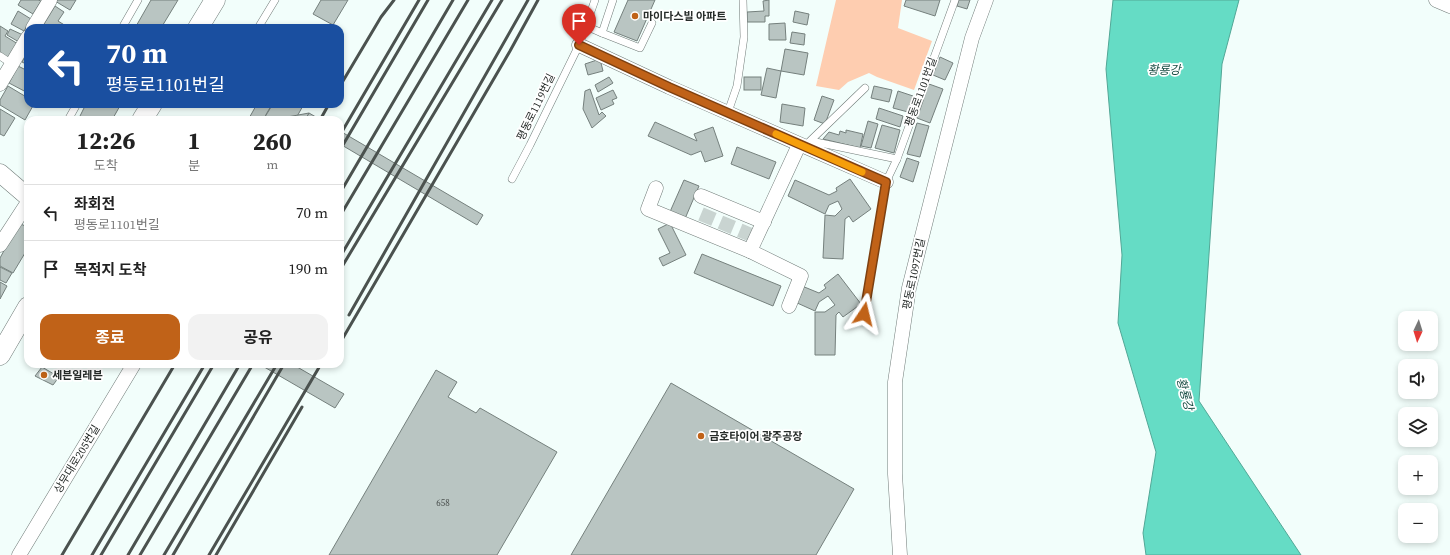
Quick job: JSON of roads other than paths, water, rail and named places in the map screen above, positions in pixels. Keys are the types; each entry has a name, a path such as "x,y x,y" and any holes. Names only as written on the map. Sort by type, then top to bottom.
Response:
{"main road":[{"path":"200,24 215,0"},
{"path":"0,355 24,314"}],"street":[{"path":"35,24 50,0"},
{"name":"평동로1097번길","path":"900,555 895,474 895,382 907,296 972,38 986,0"},
{"path":"1436,0 1450,6"},
{"path":"0,84 24,44"},
{"path":"579,45 669,87 804,144 886,182"},
{"path":"750,251 804,144"},
{"path":"0,173 24,193"},
{"path":"656,188 648,209 750,251 801,276 789,306"},
{"path":"701,196 764,222"},
{"path":"0,245 24,201"},
{"name":"상무대로205번길","path":"19,555 132,368"}],"lane":[{"path":"124,24 138,0"},
{"path":"260,24 275,0"},
{"name":"평동로1119번길","path":"512,179 530,146 579,45 595,0"},
{"path":"602,33 613,0"},
{"path":"728,112 737,86 744,38 743,0"},
{"name":"평동로1101번길","path":"864,314 886,182 897,159 954,0"},
{"path":"586,26 640,48 652,23"},
{"path":"0,56 12,64"},
{"path":"804,144 865,88"},
{"path":"804,144 897,159"}],"water":[{"name":"황룡강","path":"1113,0 1239,0 1222,64 1199,401 1301,555 1146,555 1143,533 1156,452 1118,323 1122,255 1106,69"}],"tunnel":[{"path":"701,214 756,237"}],"railway":[{"path":"344,79 381,17 394,0"},
{"path":"344,128 419,0"},
{"path":"344,143 428,0"},
{"path":"344,186 453,0"},
{"path":"344,209 468,0"},
{"path":"344,250 492,0"},
{"path":"344,263 502,0"},
{"path":"349,315 528,0"},
{"path":"344,336 510,51 538,0"},
{"path":"322,116 327,108"},
{"path":"62,555 173,368"},
{"path":"92,555 203,368"},
{"path":"101,555 212,368"},
{"path":"128,555 238,368"},
{"path":"140,555 251,368"},
{"path":"164,555 275,368"},
{"path":"173,555 282,368"},
{"path":"209,555 319,368"},
{"path":"216,555 302,407"}],"place":[{"name":"마이다스빌 아파트","path":"635,16"},
{"name":"세븐일레븐","path":"44,375"},
{"name":"금호타이어 광주공장","path":"701,436"}]}
